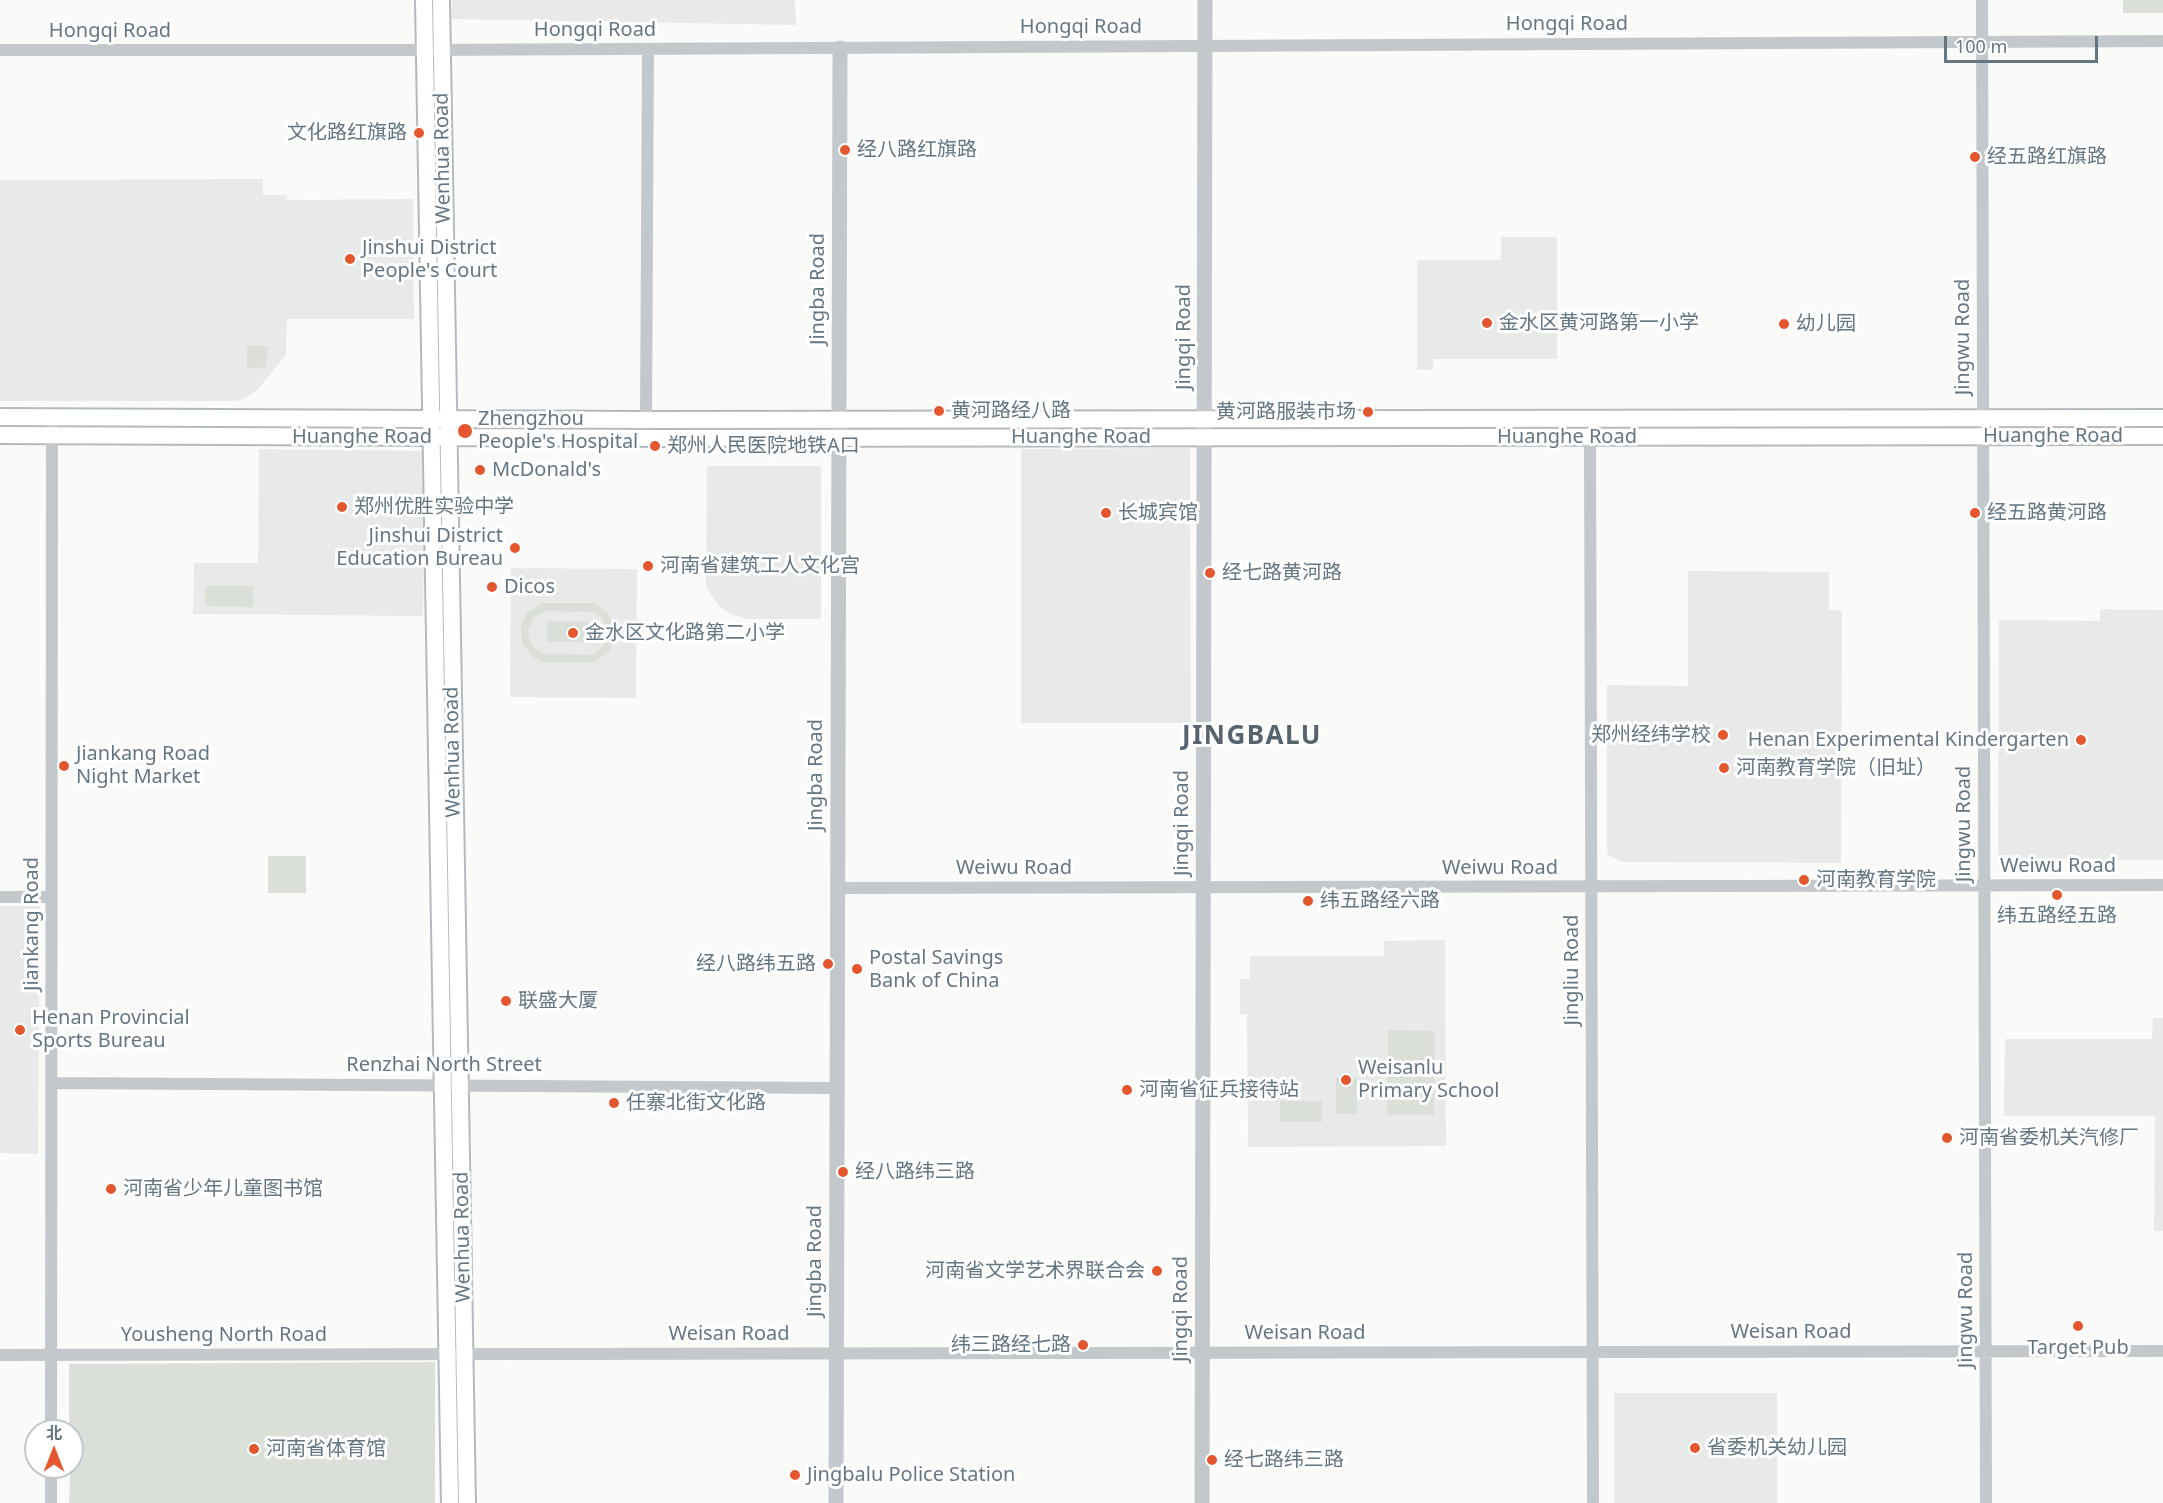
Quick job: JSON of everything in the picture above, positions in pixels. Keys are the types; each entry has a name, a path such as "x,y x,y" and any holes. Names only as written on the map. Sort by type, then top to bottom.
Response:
{"main road":[{"name":"Wenhua Road","path":"424,0 433,50 456,1354 466,1503"},
{"name":"Wenhua Road","path":"433,50 441,0"},
{"name":"Huanghe Road","path":"0,417 646,420 2163,418"},
{"name":"Huanghe Road","path":"0,435 838,438 2163,436"},
{"name":"Wenhua Road","path":"450,1503 456,1354"}],"street":[{"name":"Jingqi Road","path":"1202,1503 1205,0"},
{"name":"Jingwu Road","path":"1983,0 1986,1503"},
{"name":"Hongqi Road","path":"0,50 433,50 2163,41"},
{"name":"Jingba Road","path":"836,1503 840,48"},
{"path":"646,420 648,49"},
{"name":"Jiankang Road","path":"51,1419 52,417"},
{"name":"Jingliu Road","path":"1590,437 1593,1503"},
{"name":"Weiwu Road","path":"837,888 2163,885"},
{"path":"0,897 52,897"},
{"name":"Renzhai North Street","path":"52,1083 836,1088"},
{"name":"Weisan Road","path":"456,1354 2163,1351"},
{"name":"Yousheng North Road","path":"0,1355 456,1354"},
{"path":"51,1479 51,1503"}],"shaded area":[{"path":"452,0 795,0 796,25 452,19"},
{"path":"2123,0 2163,0 2163,13 2123,13"},
{"path":"263,179 263,195 286,195 287,200 413,199 414,319 287,319 286,355 258,389 237,401 0,401 0,180"},
{"name":"金水区黄河路第一小学","path":"1501,237 1557,237 1557,359 1433,359 1433,370 1417,370 1417,260 1501,260"},
{"path":"247,346 268,346 266,367 247,369"},
{"name":"长城宾馆","path":"1190,448 1191,723 1021,723 1021,449"},
{"name":"郑州优胜实验中学","path":"259,449 425,451 423,616 193,614 194,563 258,563"},
{"path":"707,466 821,466 821,619 746,619 720,607 710,594 706,585"},
{"name":"金水区文化路第二小学","path":"511,568 637,569 636,698 510,697"},
{"name":"河南教育学院（旧址）","path":"1688,571 1829,572 1829,610 1842,611 1841,863 1622,862 1608,855 1607,685 1688,686"},
{"path":"205,586 253,586 253,607 205,606"},
{"path":"543,603 594,603 608,613 614,624 614,638 610,650 594,662 543,662 533,657 522,643 521,625 527,613","holes":["545,611 596,612 606,626 607,636 603,646 593,655 541,653 531,644 528,631 533,618"]},
{"name":"Henan Experimental Kindergarten","path":"2100,609 2163,610 2163,860 1998,859 1999,620 2100,621"},
{"path":"547,621 588,621 588,642 547,642"},
{"path":"268,856 306,856 306,893 268,893"},
{"name":"Henan Provincial Sports Bureau","path":"0,906 40,906 38,1154 0,1153"},
{"name":"Weisanlu Primary School","path":"1445,940 1446,1146 1248,1147 1247,1014 1240,1014 1240,979 1250,979 1250,956 1384,956 1384,941"},
{"path":"2153,1018 2163,1018 2163,1231 2154,1231 2155,1116 2004,1116 2005,1039 2152,1039"},
{"path":"1388,1030 1435,1031 1434,1115 1387,1115"},
{"path":"1336,1078 1357,1078 1357,1114 1336,1114"},
{"path":"1280,1101 1322,1101 1322,1122 1280,1122"},
{"name":"河南省体育馆","path":"435,1362 435,1503 69,1503 70,1479 84,1479 84,1419 69,1419 69,1364"},
{"name":"省委机关幼儿园","path":"1614,1393 1777,1393 1777,1503 1614,1503"}],"place":[{"name":"文化路红旗路","path":"419,133"},
{"name":"经八路红旗路","path":"845,150"},
{"name":"经五路红旗路","path":"1975,157"},
{"name":"Jinshui District People's Court","path":"350,259"},
{"name":"金水区黄河路第一小学","path":"1487,323"},
{"name":"幼儿园","path":"1784,324"},
{"name":"黄河路经八路","path":"939,411"},
{"name":"黄河路服装市场","path":"1368,412"},
{"name":"Zhengzhou People's Hospital","path":"465,431"},
{"name":"郑州人民医院地铁A口","path":"655,446"},
{"name":"McDonald's","path":"480,470"},
{"name":"郑州优胜实验中学","path":"342,507"},
{"name":"长城宾馆","path":"1106,513"},
{"name":"经五路黄河路","path":"1975,513"},
{"name":"Jinshui District Education Bureau","path":"515,548"},
{"name":"河南省建筑工人文化宫","path":"648,566"},
{"name":"经七路黄河路","path":"1210,573"},
{"name":"Dicos","path":"492,587"},
{"name":"金水区文化路第二小学","path":"573,633"},
{"name":"郑州经纬学校","path":"1723,735"},
{"name":"Henan Experimental Kindergarten","path":"2081,740"},
{"name":"Jiankang Road Night Market","path":"64,766"},
{"name":"河南教育学院（旧址）","path":"1724,768"},
{"name":"河南教育学院","path":"1804,880"},
{"name":"纬五路经五路","path":"2057,895"},
{"name":"纬五路经六路","path":"1308,901"},
{"name":"经八路纬五路","path":"828,964"},
{"name":"Postal Savings Bank of China","path":"857,969"},
{"name":"联盛大厦","path":"506,1001"},
{"name":"Henan Provincial Sports Bureau","path":"20,1030"},
{"name":"Weisanlu Primary School","path":"1346,1080"},
{"name":"河南省征兵接待站","path":"1127,1090"},
{"name":"任寨北街文化路","path":"614,1103"},
{"name":"河南省委机关汽修厂","path":"1947,1138"},
{"name":"经八路纬三路","path":"843,1172"},
{"name":"河南省少年儿童图书馆","path":"111,1189"},
{"name":"河南省文学艺术界联合会","path":"1157,1271"},
{"name":"Target Pub","path":"2078,1326"},
{"name":"纬三路经七路","path":"1083,1345"},
{"name":"省委机关幼儿园","path":"1695,1448"},
{"name":"河南省体育馆","path":"254,1449"},
{"name":"经七路纬三路","path":"1212,1460"},
{"name":"Jingbalu Police Station","path":"795,1475"}],"district":[{"name":"JINGBALU","path":"1252,737"}]}
